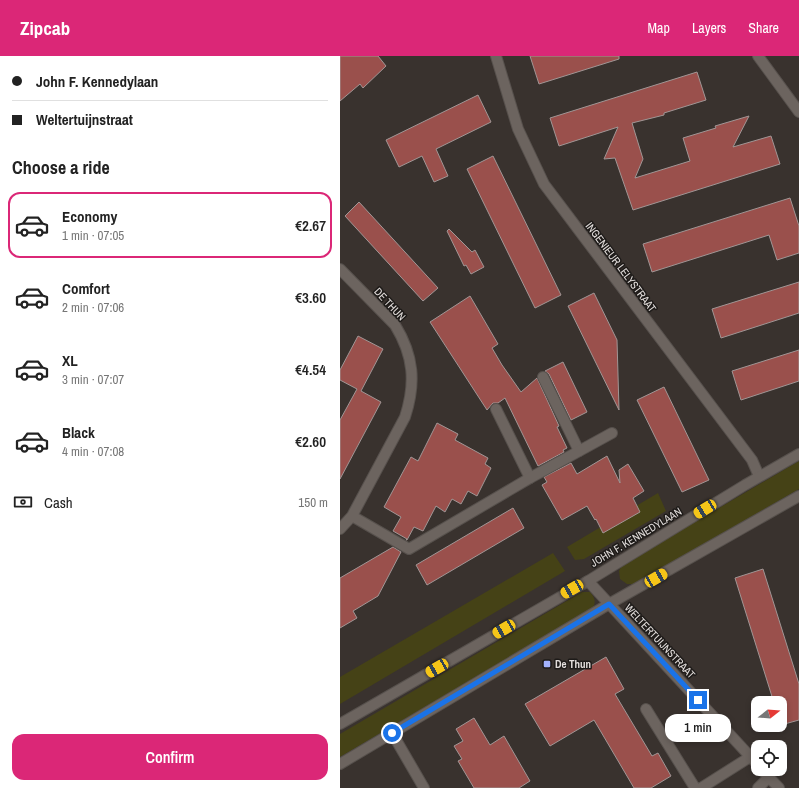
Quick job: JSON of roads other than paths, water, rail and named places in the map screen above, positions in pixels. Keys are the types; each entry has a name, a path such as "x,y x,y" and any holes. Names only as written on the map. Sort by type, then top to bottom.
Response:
{"street":[{"name":"INGENIEUR LELYSTRAAT","path":"496,56 518,129 544,184 752,460 759,476"},
{"path":"758,56 799,112"},
{"name":"DE THUN","path":"340,270 395,325 406,347 412,371 410,402 405,417 352,516 340,529"},
{"path":"543,377 579,451"},
{"path":"496,409 530,478"},
{"path":"352,516 409,549 530,478 612,433"},
{"name":"JOHN F. KENNEDYLAAN","path":"340,724 588,580 759,476 799,454"},
{"path":"340,764 609,604 799,496"},
{"name":"WELTERTUIJNSTRAAT","path":"588,580 750,757"},
{"path":"646,709 694,788"},
{"path":"392,733 424,788"},
{"path":"701,788 750,757"},
{"path":"758,788 769,777 779,788"}],"place":[{"name":"De Thun","path":"547,664"}]}
